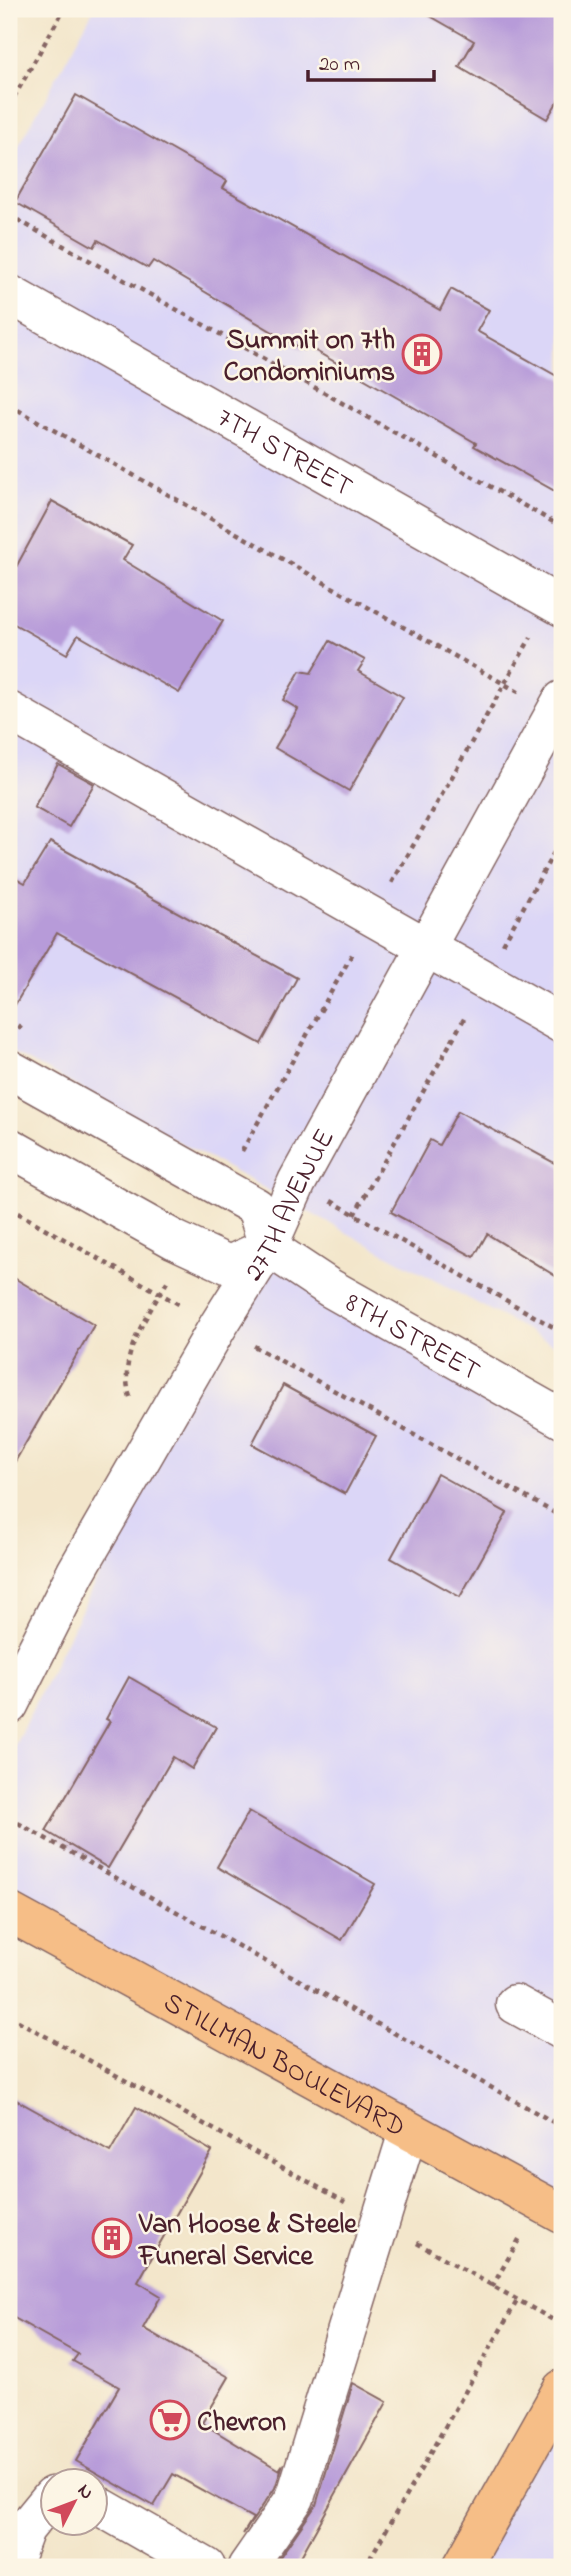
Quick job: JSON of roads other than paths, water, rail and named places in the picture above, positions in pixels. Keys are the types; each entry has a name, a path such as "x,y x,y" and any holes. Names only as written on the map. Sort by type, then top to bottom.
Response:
{"main road":[{"name":"STILLMAN BOULEVARD","path":"9,1912 562,2214"},
{"path":"462,2567 562,2389"}],"street":[{"name":"7TH STREET","path":"9,294 557,604"},
{"name":"27TH AVENUE","path":"9,1704 76,1572 218,1326 268,1247 297,1182 559,706"},
{"path":"9,711 562,1024"},
{"path":"9,1069 256,1207 268,1247 229,1265 175,1240 9,1147"},
{"name":"8TH STREET","path":"268,1247 330,1288 562,1419"},
{"path":"515,2004 562,2030"},
{"path":"247,2567 295,2498 408,2132"},
{"path":"108,2511 206,2567"},
{"path":"16,2567 13,2562 24,2529 38,2512"}],"place":[{"name":"Summit on 7th Condominiums","path":"422,354"},
{"name":"Van Hoose & Steele Funeral Service","path":"112,2238"},
{"name":"Chevron","path":"170,2420"}]}
